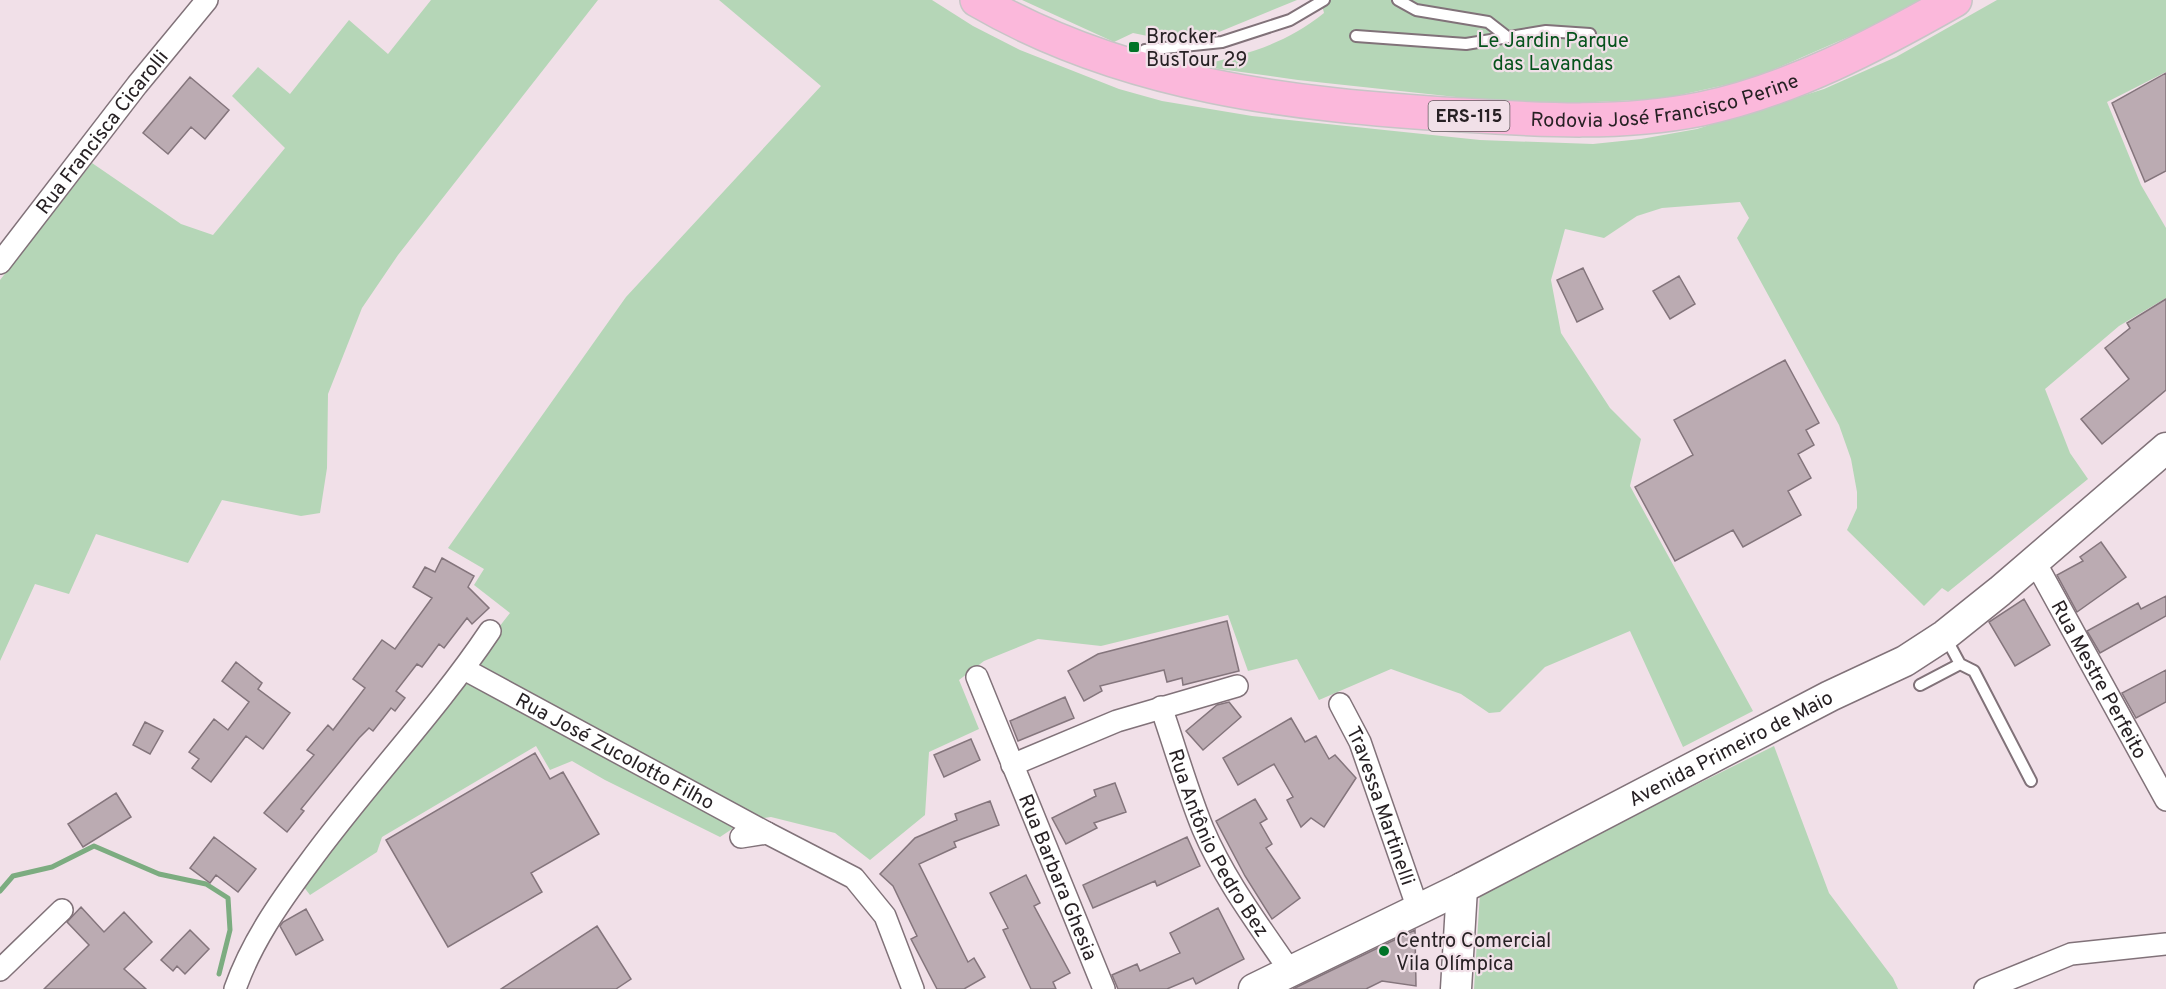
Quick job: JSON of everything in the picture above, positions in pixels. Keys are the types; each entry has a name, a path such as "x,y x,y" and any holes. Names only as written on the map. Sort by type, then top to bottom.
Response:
{"main road":[{"name":"Rodovia José Francisco Perine","path":"977,0 1045,36 1122,65 1233,92 1330,105 1537,120 1629,118 1703,108 1786,84 1851,55 1955,0"},
{"name":"Avenida Primeiro de Maio","path":"1254,989 1441,898 1830,696 1905,661 1945,635 2166,448"},
{"path":"1441,898 1448,955 1456,989"},
{"path":"1435,989 1448,955"}],"street":[{"name":"Rua Francisca Cicarolli","path":"0,263 137,85 207,0"},
{"name":"Rua Mestre Perfeito","path":"2034,560 2166,801"},
{"path":"235,989 243,966 276,907 351,805 464,669 490,631"},
{"name":"Rua José Zucolotto Filho","path":"464,669 854,878 885,916 913,989"},
{"name":"Rua Barbara Ghesia","path":"977,677 1104,989"},
{"path":"1012,765 1087,732 1161,707 1237,686"},
{"name":"Travessa Martinelli","path":"1340,704 1441,898"},
{"name":"Rua Antônio Pedro Bez","path":"1161,707 1203,828 1214,851 1243,903 1290,971"},
{"path":"741,837 767,832"},
{"path":"0,970 62,910"},
{"path":"1985,989 2012,984 2071,954 2166,944"}],"lane":[{"path":"1122,65 1145,50 1182,48 1232,39 1290,20 1323,0"},
{"path":"1398,0 1416,10 1488,22 1506,36"},
{"path":"1356,36 1466,44 1546,31 1590,34"},
{"path":"1945,635 1960,664 1974,671 2031,781"},
{"path":"1920,685 1960,664"}],"green space":[{"path":"431,0 598,0 398,255 362,308 328,394 327,468 320,513 301,516 222,500 188,563 96,534 69,594 35,584 0,661 0,280 92,163 181,224 213,235 285,148 232,96 258,67 290,94 349,20 388,54"},
{"path":"719,0 932,0 973,26 1020,50 1119,89 1162,101 1252,116 1480,140 1593,144 1641,139 1697,129 1824,89 1896,57 1997,0 2166,0 2166,72 2107,102 2141,185 2166,228 2166,298 2119,326 2045,389 2070,453 2088,479 1948,592 1942,588 1924,606 1847,530 1857,508 1857,492 1851,459 1839,425 1737,238 1749,218 1740,202 1662,208 1637,216 1604,238 1565,229 1551,280 1561,333 1610,408 1641,439 1630,486 1753,711 1683,747 1630,631 1545,667 1500,712 1489,713 1461,694 1391,669 1319,700 1297,659 1248,671 1228,615 1101,646 1038,639 984,661 959,680 979,729 929,752 925,815 870,860 835,833 771,817 744,821 720,837 605,780 572,761 550,770 536,746 382,837 377,852 310,895 303,886 344,825 510,613 474,585 484,569 448,548 626,297 821,86"},
{"path":"1022,0 1297,0 1219,32 1162,39 1133,33 1114,42"},
{"name":"Le Jardin Parque das Lavandas","path":"1317,0 1925,0 1901,14 1752,79 1662,99 1573,103 1493,101 1298,80 1198,66 1264,47 1294,33 1324,13 1321,1"},
{"path":"1774,746 1829,893 1893,978 1898,989 1474,989 1480,892"}],"building":[{"path":"2166,73 2166,171 2145,182 2112,103"},
{"path":"190,77 229,110 205,139 191,127 168,154 143,133"},
{"path":"1583,268 1603,309 1577,322 1557,280"},
{"path":"1679,276 1695,304 1670,319 1653,291"},
{"path":"2166,299 2166,390 2102,444 2081,419 2129,379 2105,348 2130,328 2127,323"},
{"path":"1785,360 1819,423 1806,430 1814,445 1798,454 1811,478 1788,491 1801,515 1743,547 1733,530 1675,561 1635,487 1693,455 1674,420"},
{"path":"2101,542 2126,577 2077,612 2057,575 2083,561 2080,557"},
{"path":"442,558 474,576 468,587 489,608 472,624 467,618 444,648 439,644 422,667 417,664 396,691 405,698 395,711 391,708 373,731 369,728 359,738 301,809 304,811 287,832 264,813 314,755 307,750 328,725 333,730 365,688 353,679 382,640 395,649 432,598 413,587 425,567 435,572"},
{"path":"2166,596 2166,616 2100,653 2087,631 2138,603 2141,609"},
{"path":"2024,599 2050,645 2015,666 1989,622"},
{"path":"1227,621 1239,671 1183,685 1182,678 1167,682 1164,670 1100,686 1102,691 1084,701 1068,671 1098,654"},
{"path":"236,662 262,683 258,689 290,713 263,749 246,736 211,782 192,768 199,759 189,752 214,719 228,730 249,702 222,681"},
{"path":"2166,670 2166,702 2136,718 2122,693"},
{"path":"1065,697 1074,718 1018,741 1010,721"},
{"path":"1229,702 1241,717 1203,750 1186,731 1217,705"},
{"path":"1291,718 1305,742 1316,736 1329,759 1335,755 1356,778 1324,827 1311,818 1301,827 1287,800 1293,797 1274,764 1238,785 1223,758"},
{"path":"145,722 163,731 150,754 133,745"},
{"path":"971,739 980,760 944,777 934,755"},
{"path":"535,753 550,779 563,772 599,834 531,873 542,892 448,947 386,840"},
{"path":"1115,783 1126,812 1094,823 1097,828 1066,844 1052,818 1096,796 1094,790"},
{"path":"116,793 131,817 83,847 68,824"},
{"path":"1255,799 1267,819 1260,823 1272,844 1266,848 1300,898 1272,919 1245,876 1216,821"},
{"path":"990,801 999,825 954,842 956,847 919,864 968,962 974,958 985,977 964,989 937,989 911,939 917,936 893,886 880,874 915,838 957,820 955,814"},
{"path":"214,837 256,869 238,892 216,875 210,883 190,868"},
{"path":"1187,837 1200,866 1157,886 1155,881 1093,908 1083,885"},
{"path":"1026,875 1040,903 1034,906 1070,973 1053,982 1056,989 1031,989 1003,930 1008,928 990,893"},
{"path":"81,907 104,932 124,912 152,942 124,969 146,989 44,989 89,945 67,922"},
{"path":"1218,908 1244,959 1196,984 1193,978 1167,989 1118,989 1112,975 1137,964 1140,971 1180,953 1170,933"},
{"path":"306,909 323,940 296,955 280,926"},
{"path":"597,926 631,979 616,989 501,989"},
{"path":"190,930 209,949 185,974 177,966 173,971 161,960"},
{"name":"Centro Comercial Vila Olímpica","path":"1415,930 1416,986 1382,981 1366,989 1293,989"}],"waterway":[{"path":"0,891 13,876 52,867 94,846 159,874 206,884 228,898 230,930 219,974"}],"place":[{"name":"Brocker BusTour 29","path":"1134,47"},
{"name":"Centro Comercial Vila Olímpica","path":"1384,951"}]}
